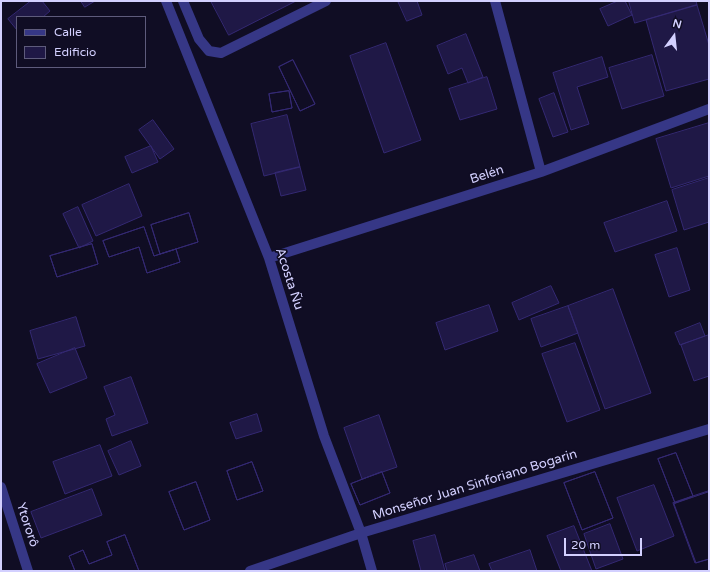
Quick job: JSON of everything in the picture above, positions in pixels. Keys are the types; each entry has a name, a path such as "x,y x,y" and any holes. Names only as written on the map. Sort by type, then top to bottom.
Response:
{"street":[{"name":"Acosta Ñu","path":"166,1 269,258 324,436 361,533 372,571"},
{"path":"183,1 199,39 209,50 221,53 326,1"},
{"path":"495,1 541,172"},
{"name":"Belén","path":"269,258 541,172 709,109"},
{"name":"Monseñor Juan Sinforiano Bogarin","path":"250,571 361,533 709,429"},
{"name":"Ytororô","path":"1,487 28,571"}],"building":[{"path":"31,1 42,1 50,11 44,16 16,16 16,29 8,19"},
{"path":"81,1 95,1 85,7"},
{"path":"211,1 296,1 229,35"},
{"path":"398,1 417,1 422,15 407,21"},
{"path":"618,1 625,1 632,15 608,26 600,9"},
{"path":"629,1 696,1 697,5 635,23"},
{"path":"697,5 709,45 709,79 666,91 646,20"},
{"path":"466,34 483,77 468,83 462,68 448,74 437,46"},
{"path":"386,43 421,140 384,153 350,56"},
{"path":"652,55 664,96 622,109 609,68"},
{"path":"602,57 608,77 577,87 589,124 571,130 553,73"},
{"path":"293,60 315,104 300,111 279,67"},
{"path":"293,60 315,104 300,111 279,67"},
{"path":"487,77 497,109 460,120 449,89"},
{"path":"289,91 292,108 272,112 269,94"},
{"path":"289,91 292,108 272,112 269,94"},
{"path":"554,93 568,132 553,137 539,99"},
{"path":"287,115 300,167 264,176 251,124"},
{"path":"153,120 174,149 160,159 139,130"},
{"path":"709,123 709,176 671,188 656,139"},
{"path":"151,146 158,162 132,173 125,157"},
{"path":"300,167 306,190 281,196 275,173"},
{"path":"709,178 709,222 684,230 672,190"},
{"path":"129,184 142,216 96,236 82,205"},
{"path":"667,201 677,231 615,252 604,223"},
{"path":"78,207 93,241 79,248 63,214"},
{"path":"189,213 198,242 160,254 151,225"},
{"path":"189,213 198,242 160,254 151,225"},
{"path":"144,227 154,256 176,249 180,262 147,273 139,247 109,257 103,241"},
{"path":"144,227 154,256 176,249 180,262 147,273 139,247 109,257 103,241"},
{"path":"92,244 98,264 57,277 50,256"},
{"path":"92,244 98,264 57,277 50,256"},
{"path":"677,248 690,290 669,297 655,255"},
{"path":"551,286 559,303 519,320 512,303"},
{"path":"613,289 651,393 605,409 568,306"},
{"path":"489,305 498,331 445,350 436,323"},
{"path":"568,306 578,333 541,347 531,319"},
{"path":"76,317 85,346 38,359 30,331"},
{"path":"700,323 705,336 680,345 675,333"},
{"path":"709,335 709,376 694,381 681,345"},
{"path":"575,343 600,410 567,422 542,354"},
{"path":"75,348 87,378 50,393 37,364"},
{"path":"131,377 148,423 112,436 106,419 115,415 104,387"},
{"path":"257,414 262,431 236,439 230,423"},
{"path":"379,415 397,467 362,479 344,428"},
{"path":"131,441 141,466 119,475 108,451"},
{"path":"100,445 112,476 65,494 53,462"},
{"path":"676,453 693,496 675,503 658,459"},
{"path":"676,453 693,496 675,503 658,459"},
{"path":"252,462 263,491 237,500 227,471"},
{"path":"252,462 263,491 237,500 227,471"},
{"path":"382,472 390,493 360,505 351,484"},
{"path":"382,472 390,493 360,505 351,484"},
{"path":"595,472 613,518 582,530 564,483"},
{"path":"595,472 613,518 582,530 564,483"},
{"path":"196,482 210,520 184,530 169,492"},
{"path":"196,482 210,520 184,530 169,492"},
{"path":"654,485 674,536 637,551 617,498"},
{"path":"92,489 102,515 41,538 31,512"},
{"path":"709,491 709,559 695,563 673,503"},
{"path":"709,492 709,559 696,563 674,504"},
{"path":"610,524 623,559 596,569 584,534"},
{"path":"574,526 592,571 561,571 547,536"},
{"path":"125,535 139,571 75,571 69,556 83,550 89,564 112,555 107,542"},
{"path":"125,535 139,571 75,571 69,556 83,550 89,564 112,555 107,542"},
{"path":"435,535 445,571 421,571 413,541"},
{"path":"530,550 537,571 492,571 489,564"},
{"path":"474,555 480,571 447,571 445,564"}]}
